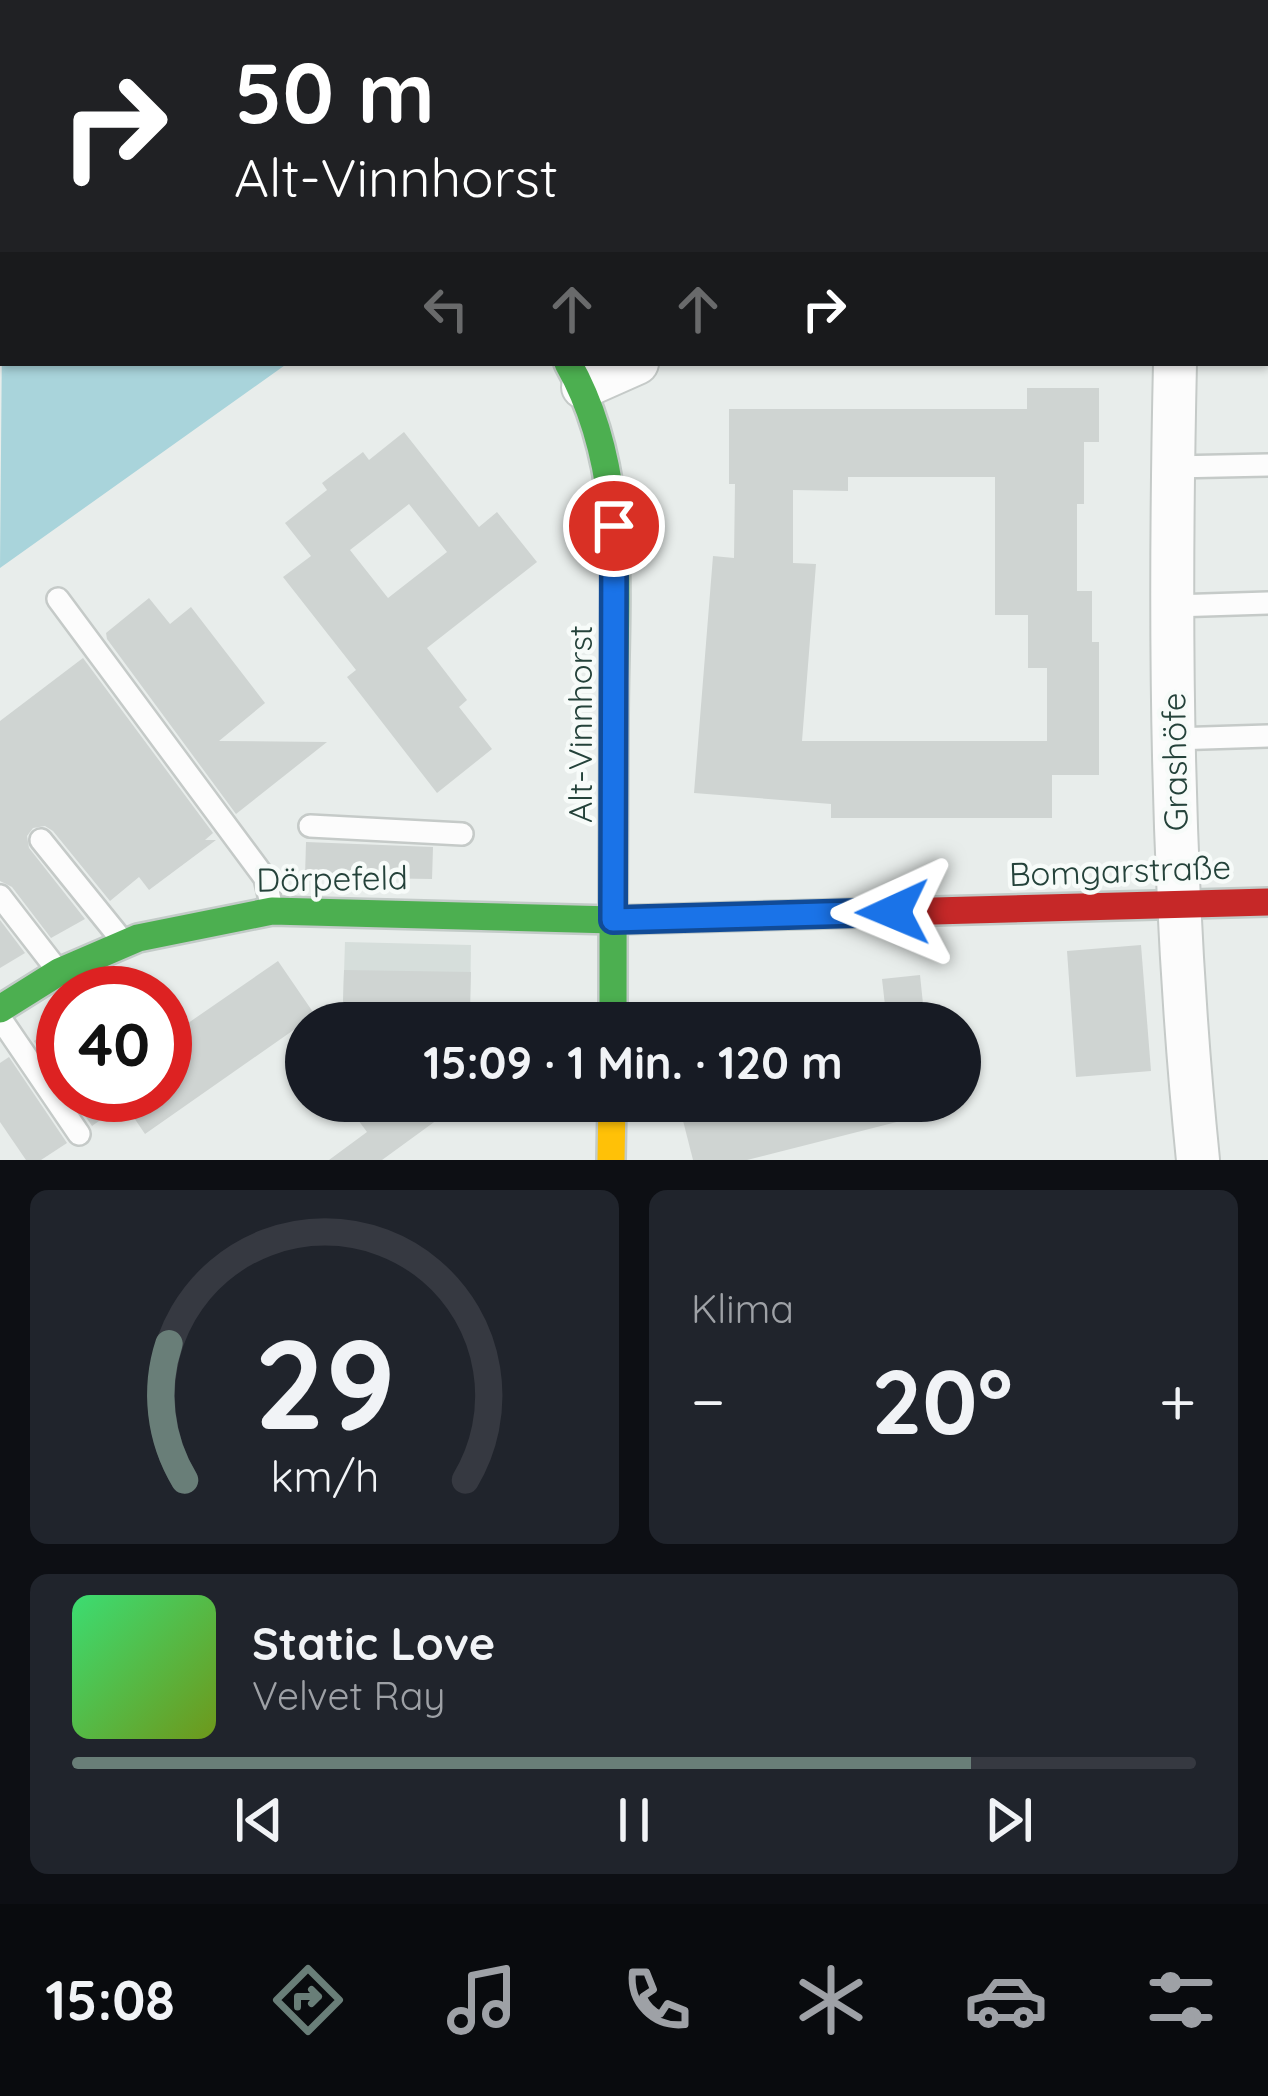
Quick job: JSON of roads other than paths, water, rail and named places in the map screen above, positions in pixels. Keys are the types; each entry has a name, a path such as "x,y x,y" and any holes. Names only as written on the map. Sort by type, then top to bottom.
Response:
{"street":[{"path":"575,375 622,366"},
{"name":"Grashöfe","path":"1175,366 1172,739 1177,905 1198,1160"},
{"name":"Alt-Vinnhorst","path":"575,375 609,460 614,526 613,1002"},
{"name":"Bomgarstraße","path":"613,920 1268,902"},
{"name":"Dörpefeld","path":"73,966 125,944 272,911 613,920"},
{"name":"Dörpefeld","path":"0,1014 36,988"},
{"path":"611,1160 612,1122"}],"lane":[{"path":"1173,467 1268,465"},
{"path":"58,599 266,878 272,911"},
{"path":"1173,606 1268,603"},
{"path":"1172,739 1268,736"},
{"path":"310,826 462,834"},
{"path":"40,840 125,944"},
{"path":"0,896 54,966"},
{"path":"0,1014 79,1135"}],"water":[{"path":"2,366 284,366 0,568"}]}
